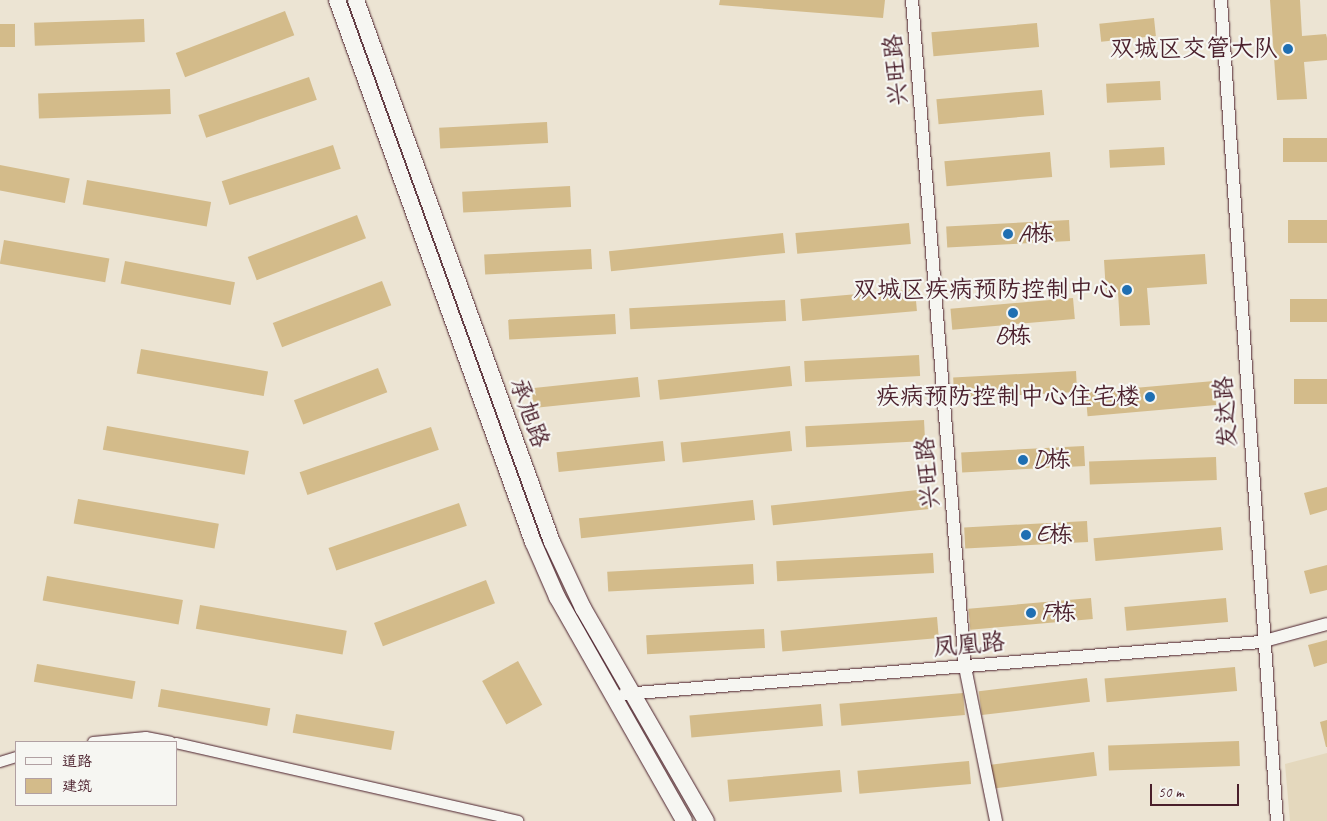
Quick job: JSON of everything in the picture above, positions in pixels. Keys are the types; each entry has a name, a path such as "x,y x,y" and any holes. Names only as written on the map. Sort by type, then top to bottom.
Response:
{"main road":[{"name":"承旭路","path":"337,0 533,542 557,597 684,821"},
{"name":"承旭路","path":"356,0 552,542 583,608 706,821"}],"street":[{"name":"兴旺路","path":"912,0 965,667 996,821"},
{"name":"发达路","path":"1221,0 1261,642 1276,821"},
{"name":"凤凰路","path":"612,695 1261,642 1327,624"},
{"path":"104,741 146,737 165,741"},
{"path":"178,743 518,821"},
{"path":"0,762 15,756"}],"shaded area":[{"path":"1327,753 1327,821 1290,821 1285,764"}],"building":[{"path":"720,0 885,0 883,18 719,5"},
{"name":"双城区交管大队","path":"1270,0 1300,0 1302,36 1326,34 1327,60 1304,62 1307,99 1277,100"},
{"path":"285,11 294,35 185,77 176,53"},
{"path":"1154,18 1156,36 1101,42 1099,24"},
{"path":"144,19 145,42 35,46 34,23"},
{"path":"1037,23 1039,47 933,56 931,32"},
{"path":"0,24 15,24 15,47 0,47"},
{"path":"309,77 317,100 206,138 198,115"},
{"path":"1160,81 1161,100 1107,103 1106,84"},
{"path":"170,89 171,114 39,119 38,94"},
{"path":"1042,90 1044,115 939,124 936,99"},
{"path":"547,122 548,143 440,149 439,128"},
{"path":"1283,138 1327,138 1327,162 1283,162"},
{"path":"333,145 341,169 229,205 222,181"},
{"path":"1164,147 1165,165 1110,168 1109,150"},
{"path":"1050,152 1052,177 947,186 944,161"},
{"path":"0,165 70,179 65,203 0,190"},
{"path":"87,180 211,202 207,226 83,205"},
{"path":"570,186 571,207 463,213 462,192"},
{"path":"357,215 366,238 257,280 248,257"},
{"name":"A栋","path":"1069,220 1070,241 947,247 946,226"},
{"path":"1288,220 1327,220 1327,243 1288,243"},
{"path":"909,223 911,244 797,254 795,233"},
{"path":"783,233 785,253 611,271 609,251"},
{"path":"4,240 109,259 105,282 0,264"},
{"path":"591,249 592,269 485,275 484,255"},
{"name":"双城区疾病预防控制中心","path":"1205,254 1207,284 1147,288 1150,325 1120,326 1118,292 1106,293 1104,260"},
{"path":"125,261 235,282 231,305 121,284"},
{"path":"382,281 391,305 282,347 273,323"},
{"path":"915,289 917,311 802,321 800,299"},
{"name":"B栋","path":"1073,298 1075,319 952,330 950,309"},
{"path":"1290,299 1327,299 1327,322 1290,322"},
{"path":"785,300 786,321 630,329 629,308"},
{"path":"615,314 616,334 509,340 508,320"},
{"path":"141,349 268,371 264,396 137,374"},
{"path":"919,355 920,376 805,382 804,361"},
{"path":"790,366 792,386 660,400 658,380"},
{"path":"378,368 387,392 303,425 294,400"},
{"path":"1076,371 1077,392 954,398 953,377"},
{"path":"638,377 640,397 534,408 532,388"},
{"path":"1294,379 1327,379 1327,404 1294,404"},
{"name":"疾病预防控制中心住宅楼","path":"1214,381 1216,405 1088,416 1085,392"},
{"path":"924,420 925,441 806,447 805,426"},
{"path":"107,426 249,451 245,475 103,450"},
{"path":"431,427 439,450 307,495 300,472"},
{"path":"790,431 792,451 683,462 681,442"},
{"path":"663,441 665,461 559,472 557,452"},
{"name":"D栋","path":"1084,446 1085,466 962,472 961,452"},
{"path":"1216,457 1217,480 1090,484 1089,461"},
{"path":"1327,487 1327,510 1310,515 1304,493"},
{"path":"927,489 929,509 773,525 771,505"},
{"path":"78,499 219,524 214,548 74,524"},
{"path":"753,500 755,520 581,538 579,518"},
{"path":"459,503 467,526 336,571 329,548"},
{"name":"E栋","path":"1087,521 1088,542 965,548 964,527"},
{"path":"1221,527 1223,550 1095,561 1093,538"},
{"path":"933,553 934,573 777,581 776,561"},
{"path":"753,564 754,584 608,592 607,572"},
{"path":"1327,565 1327,590 1310,594 1304,571"},
{"path":"47,576 183,600 179,625 43,601"},
{"path":"486,580 495,603 383,646 374,623"},
{"name":"F栋","path":"1091,598 1093,619 970,630 968,609"},
{"path":"1226,598 1228,622 1126,631 1124,607"},
{"path":"200,605 347,631 343,655 196,629"},
{"path":"937,617 939,638 782,652 781,631"},
{"path":"764,629 765,648 647,654 646,635"},
{"path":"1327,640 1327,663 1314,667 1308,645"},
{"path":"518,661 542,705 506,725 482,681"},
{"path":"37,664 135,681 132,699 34,682"},
{"path":"1235,667 1237,691 1107,702 1104,678"},
{"path":"1087,678 1090,702 982,715 979,691"},
{"path":"161,689 270,708 267,726 158,707"},
{"path":"963,693 965,715 841,726 839,704"},
{"path":"821,704 823,726 691,737 690,716"},
{"path":"296,714 394,731 391,750 293,733"},
{"path":"1327,720 1327,747 1326,747 1320,722"},
{"path":"1239,741 1240,766 1109,771 1108,746"},
{"path":"1094,752 1097,776 992,789 989,765"},
{"path":"969,761 971,784 859,794 857,771"},
{"path":"840,770 842,792 729,802 727,780"}],"place":[{"name":"双城区交管大队","path":"1288,49"},
{"name":"A栋","path":"1008,234"},
{"name":"双城区疾病预防控制中心","path":"1127,290"},
{"name":"B栋","path":"1013,313"},
{"name":"疾病预防控制中心住宅楼","path":"1150,397"},
{"name":"D栋","path":"1023,460"},
{"name":"E栋","path":"1026,535"},
{"name":"F栋","path":"1031,613"}]}
